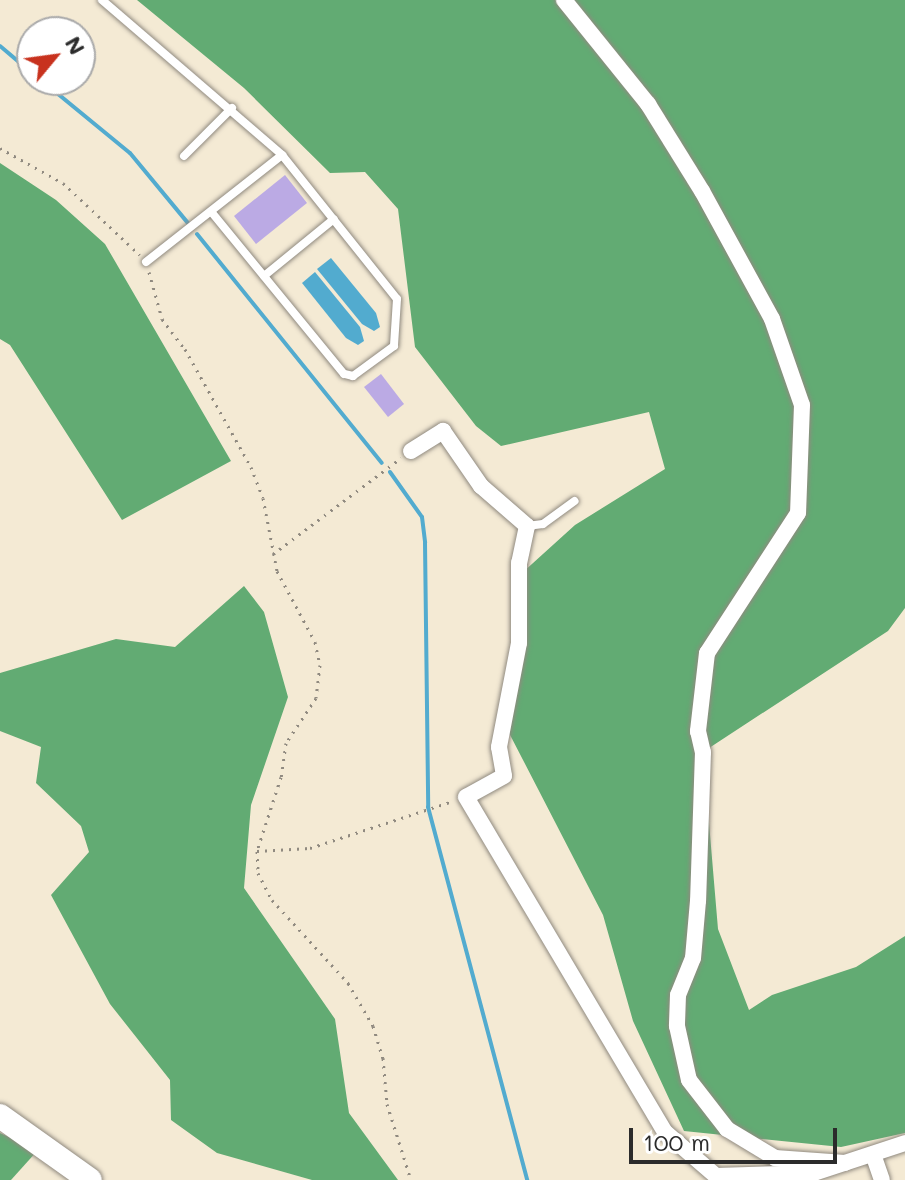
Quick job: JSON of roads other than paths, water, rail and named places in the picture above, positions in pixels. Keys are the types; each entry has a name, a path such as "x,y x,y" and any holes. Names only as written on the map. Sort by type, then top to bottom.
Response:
{"street":[{"path":"564,0 648,104 702,191 772,319 802,405 798,513 707,653 698,731 703,752 698,901 693,958 678,995 677,1026 689,1080 727,1129 775,1158 845,1163"},
{"path":"411,451 443,431 481,486 527,526 519,563 519,643 499,747 504,776 466,797 665,1132 716,1176 814,1173 874,1157 905,1143"},
{"path":"2,1114 90,1180"},
{"path":"874,1157 882,1180"}],"lane":[{"path":"102,0 232,108 282,155 397,299 394,346 353,376 344,374 212,213"},
{"path":"184,156 232,108"},
{"path":"146,262 282,155"},
{"path":"264,276 334,219"},
{"path":"527,526 543,524 575,501"}],"water":[{"path":"331,258 376,313 380,327 374,331 362,324 317,269"},
{"path":"315,272 360,327 364,341 358,345 346,338 302,283"}],"waterway":[{"path":"0,46 16,60"},
{"path":"61,96 130,153 188,223"},
{"path":"197,234 382,463"},
{"path":"390,472 422,517 425,543 428,807 527,1180"}]}
